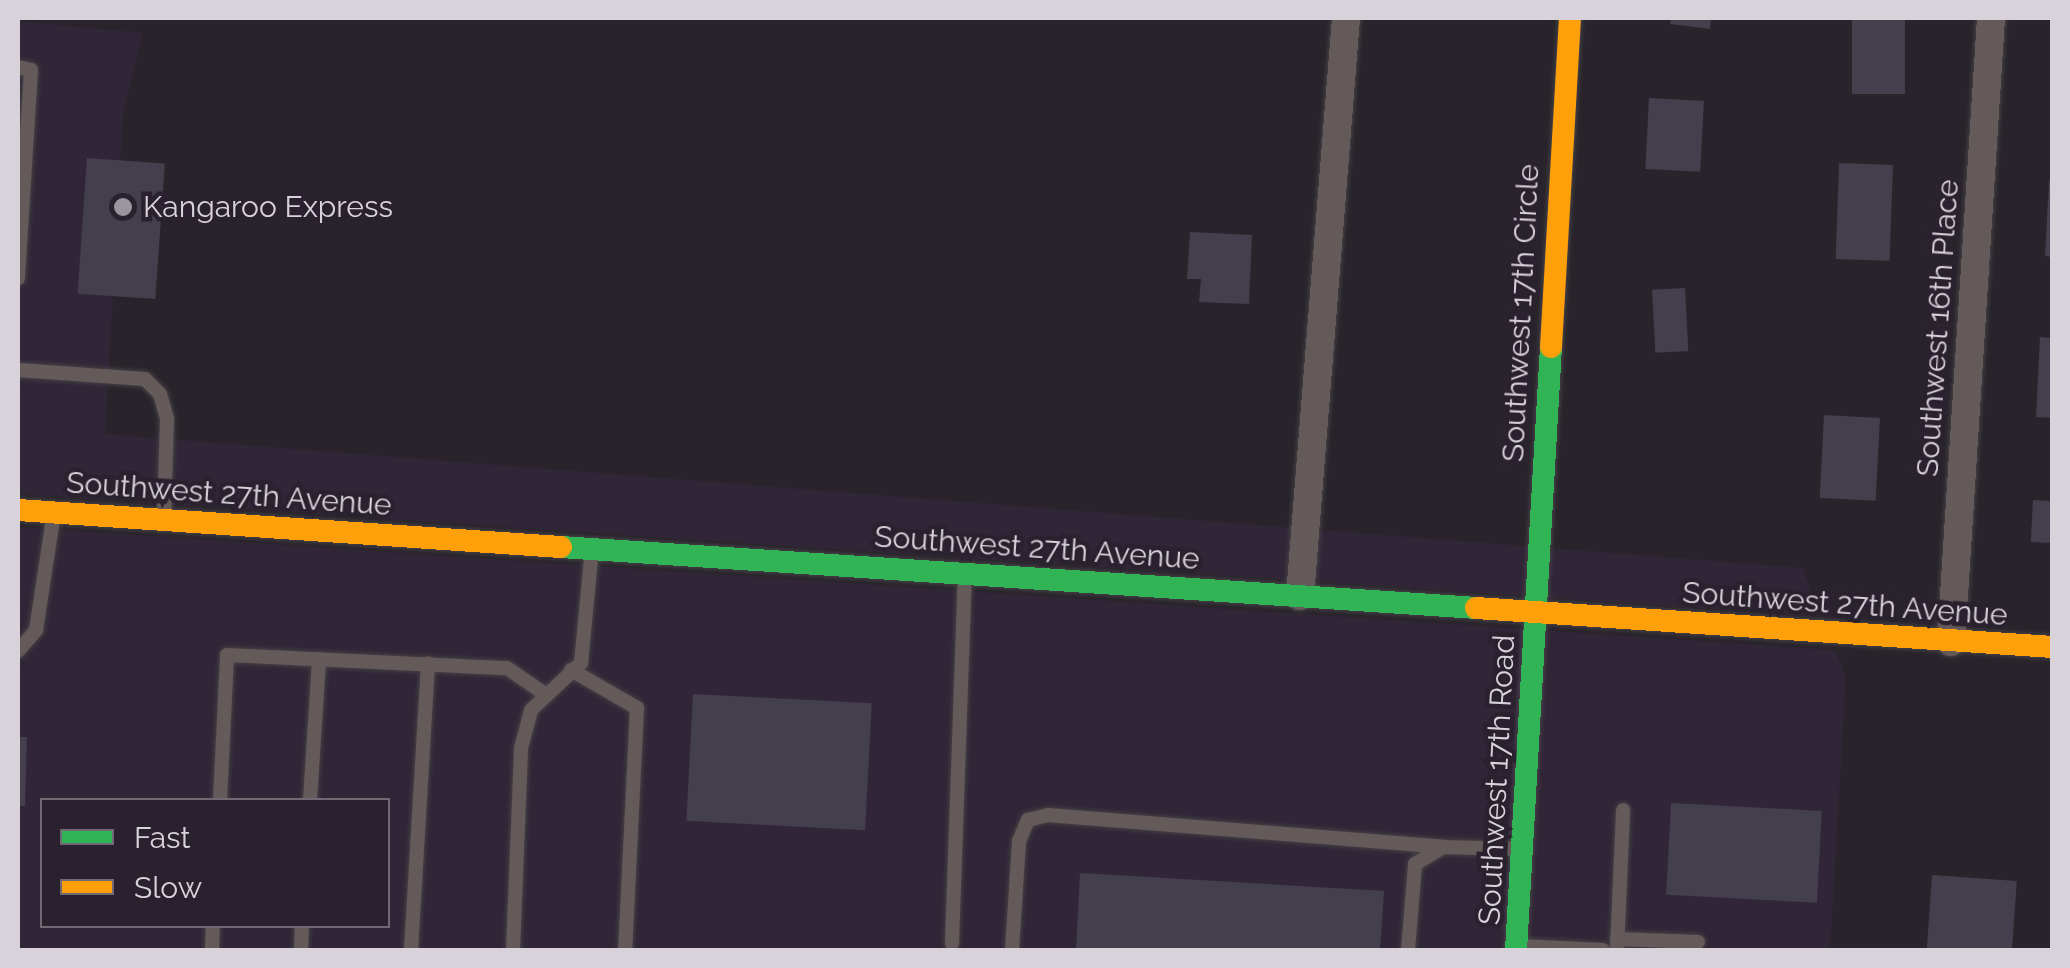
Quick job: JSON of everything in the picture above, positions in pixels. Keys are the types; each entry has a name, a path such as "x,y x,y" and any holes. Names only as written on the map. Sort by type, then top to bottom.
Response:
{"main road":[{"name":"Southwest 17th Circle","path":"1537,613 1570,18"},
{"name":"Southwest 27th Avenue","path":"18,510 2052,647"},
{"name":"Southwest 17th Road","path":"1516,948 1537,613"}],"street":[{"path":"1300,596 1346,18"},
{"name":"Southwest 16th Place","path":"1951,642 1991,18"}],"lane":[{"path":"18,68 31,70 22,129 18,279"},
{"path":"18,370 144,379 160,394 167,418 164,520"},
{"path":"18,651 36,630 54,512"},
{"path":"513,950 521,748 531,710 582,663 592,548"},
{"path":"952,943 965,573"},
{"path":"220,798 227,656 507,668 545,694"},
{"path":"310,798 318,659"},
{"path":"410,950 428,664"},
{"path":"572,670 637,708 625,950"},
{"path":"1623,810 1617,945 1698,942"},
{"path":"1012,950 1018,841 1028,820 1048,815 1443,847 1523,849"},
{"path":"1408,950 1415,864 1443,847"},
{"path":"1516,948 1603,950"}],"shaded area":[{"path":"18,21 143,33 123,114 105,434 1802,568 1821,616 18,494"},
{"path":"18,527 1835,650 1846,676 1830,950 18,950"}],"building":[{"path":"1671,18 1711,18 1710,29 1670,24"},
{"path":"1852,18 1905,18 1905,94 1852,94"},
{"path":"1649,98 1704,101 1700,172 1645,169"},
{"name":"Kangaroo Express","path":"87,158 165,163 155,299 78,294"},
{"path":"1839,163 1893,165 1890,261 1836,259"},
{"path":"2049,180 2052,181 2052,257 2045,256"},
{"path":"1190,232 1252,235 1249,304 1199,302 1201,279 1187,279"},
{"path":"1685,288 1688,351 1655,353 1652,290"},
{"path":"2040,337 2052,338 2052,418 2036,417"},
{"path":"1824,415 1880,418 1876,501 1820,498"},
{"path":"2033,500 2052,501 2050,543 2031,542"},
{"path":"693,694 872,703 865,830 686,821"},
{"path":"18,737 27,737 25,806 18,806"},
{"path":"1671,803 1822,811 1817,903 1666,895"},
{"path":"1080,873 1384,891 1380,950 1076,950"},
{"path":"1932,875 2017,881 2012,950 1927,950"}],"traffic: fast":[{"path":"1516,950 1551,347"},
{"path":"561,547 1476,608"}],"traffic: slow":[{"path":"1551,347 1570,18"},
{"path":"18,510 561,547"},
{"path":"1476,608 2052,647"}],"place":[{"name":"Kangaroo Express","path":"123,207"}]}
